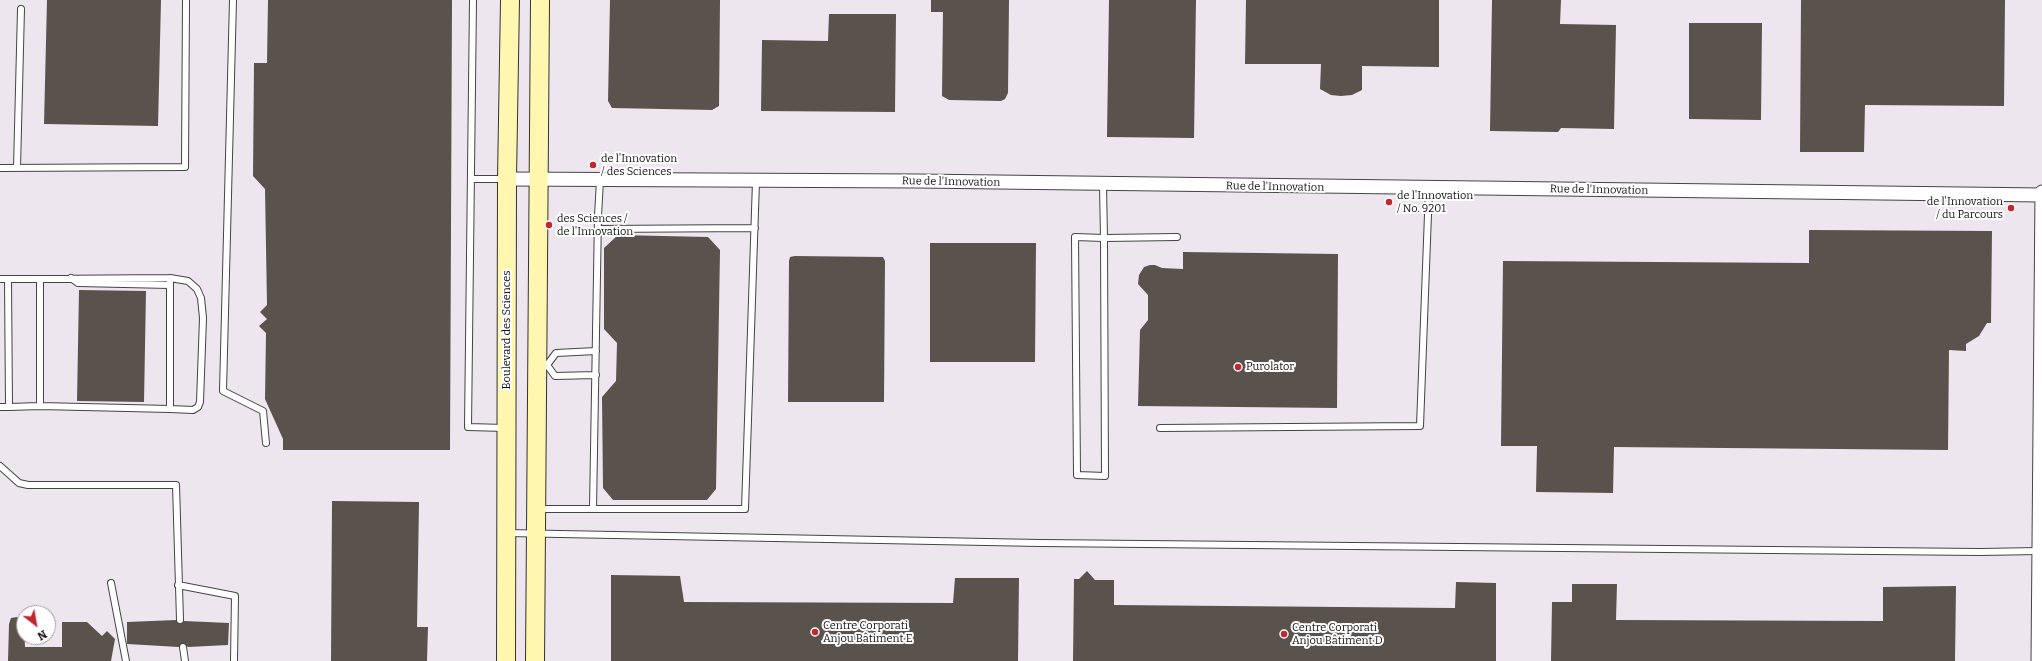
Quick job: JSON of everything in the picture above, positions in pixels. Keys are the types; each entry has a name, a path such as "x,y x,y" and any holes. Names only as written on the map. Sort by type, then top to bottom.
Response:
{"street":[{"name":"Boulevard des Sciences","path":"506,661 507,180 510,0"},
{"path":"534,661 535,534 542,364 539,180 540,0"},
{"name":"Rue de l'Innovation","path":"507,180 756,181 2042,195"},
{"path":"2038,661 2041,574 2042,192"}],"lane":[{"path":"0,168 185,167 186,0"},
{"path":"232,0 223,391 263,411 266,443"},
{"path":"473,0 468,427 506,428"},
{"path":"17,168 21,9"},
{"path":"471,179 507,180"},
{"path":"593,509 600,180"},
{"path":"536,509 745,509 756,181"},
{"path":"1103,185 1104,238 1105,476 1077,475 1075,237 1104,238 1177,237"},
{"path":"1160,428 1420,426 1429,188"},
{"path":"598,229 755,228"},
{"path":"70,277 78,283 170,285"},
{"path":"0,279 70,277 170,278 188,281 197,289 201,298 203,318 200,402 198,407 193,410 40,406 0,407"},
{"path":"170,278 170,409"},
{"path":"8,279 9,407"},
{"path":"40,279 40,406"},
{"path":"596,351 556,353 542,364 555,376 596,375"},
{"path":"0,466 19,482 28,485 176,485 180,620"},
{"path":"506,533 1048,543 1980,552 2040,551"},
{"path":"111,583 126,661"},
{"path":"178,585 235,596 234,661"},
{"path":"183,647 185,661"}],"shaded area":[{"path":"0,0 2042,0 2042,661 0,661"}],"building":[{"path":"47,0 161,0 158,126 44,124"},
{"path":"268,0 452,0 450,450 283,450 283,439 265,399 266,333 259,326 267,319 260,312 267,305 265,189 253,176 254,63 267,63"},
{"path":"610,0 720,0 719,106 712,110 612,108 608,101"},
{"path":"931,0 1009,0 1008,93 1005,99 1001,101 949,100 942,96 943,12 931,12"},
{"path":"1109,0 1196,0 1194,138 1107,137"},
{"path":"1246,0 1439,0 1439,67 1362,66 1362,90 1352,95 1331,95 1320,89 1321,64 1245,64"},
{"path":"1492,0 1561,0 1560,24 1616,25 1614,129 1561,128 1558,132 1490,131"},
{"path":"1801,0 2005,0 2004,106 1865,105 1864,152 1800,152"},
{"path":"829,14 896,14 895,112 761,111 762,40 828,41"},
{"path":"1689,23 1762,23 1761,120 1689,119"},
{"path":"1809,230 1992,231 1991,323 1987,323 1979,336 1966,344 1966,351 1949,350 1948,450 1614,447 1613,493 1536,492 1537,446 1501,446 1503,261 1809,263"},
{"path":"618,235 708,237 720,250 716,489 707,500 613,500 603,488 602,397 616,381 617,343 604,329 604,248"},
{"path":"930,243 1036,243 1035,362 930,362"},
{"name":"Purolator","path":"1183,252 1338,254 1337,408 1138,406 1140,330 1148,320 1148,295 1138,284 1139,275 1144,267 1150,265 1155,265 1162,268 1183,269"},
{"path":"790,257 883,257 885,261 884,402 788,402 789,261"},
{"path":"79,290 146,291 144,402 77,401"},
{"path":"332,501 419,502 417,627 428,627 427,661 331,661"},
{"name":"Centre Corporati Anjou Bâtiment D","path":"1087,571 1095,580 1114,580 1114,605 1455,608 1456,582 1496,583 1496,661 1073,661 1074,579 1079,579"},
{"name":"Centre Corporati Anjou Bâtiment E","path":"611,575 680,576 684,602 953,603 955,578 1019,578 1018,661 611,661"},
{"path":"1572,584 1617,584 1616,620 1883,621 1883,587 1956,586 1955,661 1551,661 1552,602 1572,602"},
{"path":"16,617 16,645 25,645 25,647 62,647 62,622 87,622 102,636 107,631 115,639 111,661 8,661 9,624 11,618"},
{"path":"176,620 180,624 184,621 229,623 228,645 188,647 183,643 179,647 127,644 127,622"}],"place":[{"name":"de l'Innovation / des Sciences","path":"593,165"},
{"name":"de l'Innovation / No. 9201","path":"1389,202"},
{"name":"de l'Innovation / du Parcours","path":"2011,208"},
{"name":"des Sciences / de l'Innovation","path":"549,225"},
{"name":"Purolator","path":"1238,367"},
{"name":"Centre Corporati Anjou Bâtiment E","path":"815,632"},
{"name":"Centre Corporati Anjou Bâtiment D","path":"1284,634"}]}
